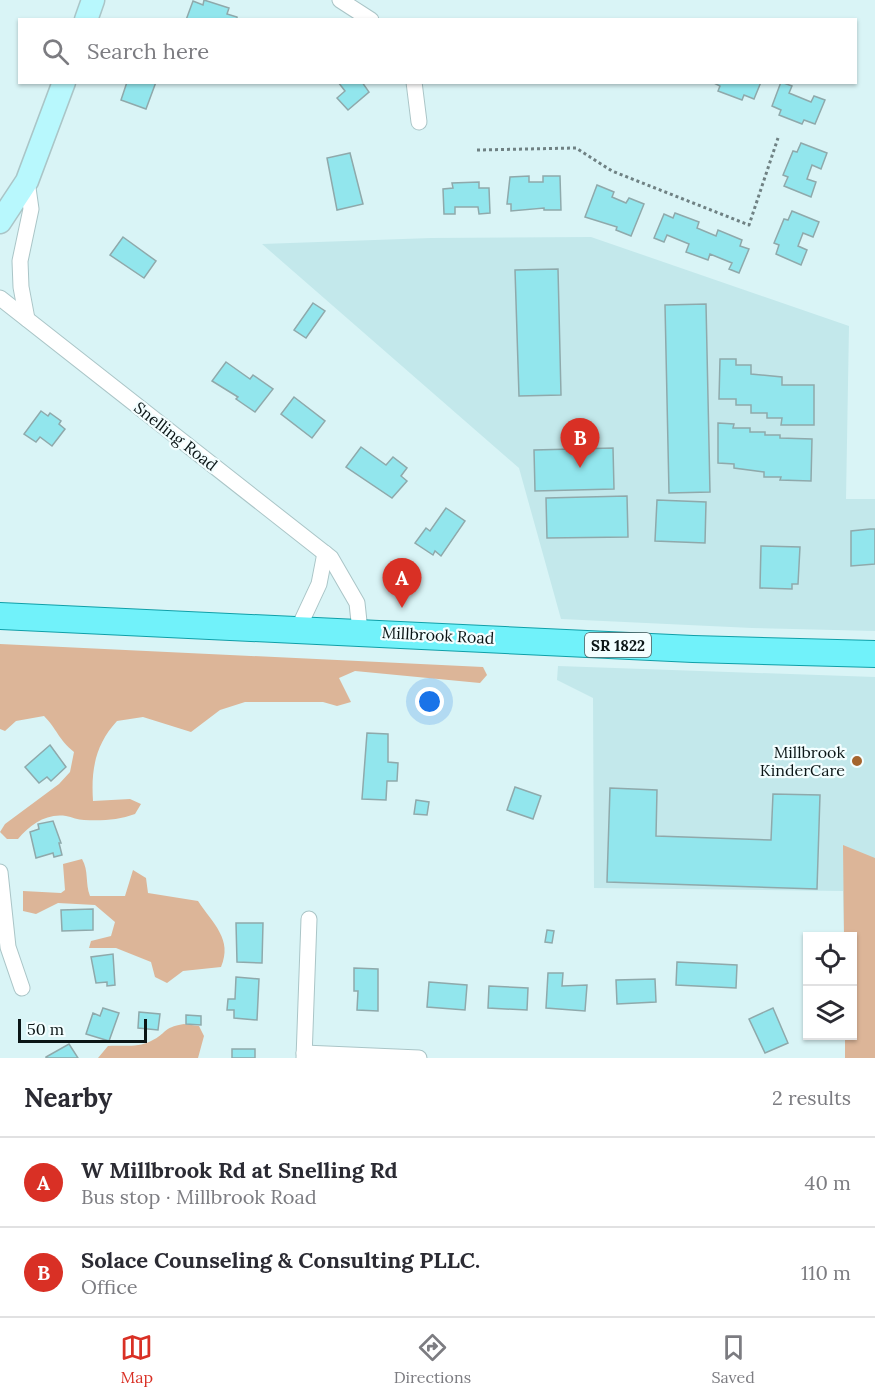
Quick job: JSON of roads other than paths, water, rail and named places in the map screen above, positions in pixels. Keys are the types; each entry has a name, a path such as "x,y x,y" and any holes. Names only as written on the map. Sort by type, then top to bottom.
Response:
{"main road":[{"name":"Millbrook Road","path":"0,616 360,631 693,649 875,654"}],"street":[{"path":"87,18 93,0"},
{"path":"340,0 368,18"},
{"path":"0,222 27,180 63,84"},
{"path":"414,84 419,122"},
{"path":"27,180 30,209 20,261 21,287 27,319"},
{"name":"Snelling Road","path":"0,298 331,558 357,603 360,631"},
{"path":"298,629 320,584 325,553"},
{"path":"0,872 8,947 22,988"},
{"path":"309,919 304,1055 419,1058"}],"place":[{"name":"Solace Counseling & Consulting PLLC.","path":"580,468"},
{"name":"W Millbrook Rd at Snelling Rd","path":"402,608"},
{"name":"Millbrook KinderCare","path":"857,761"}]}
